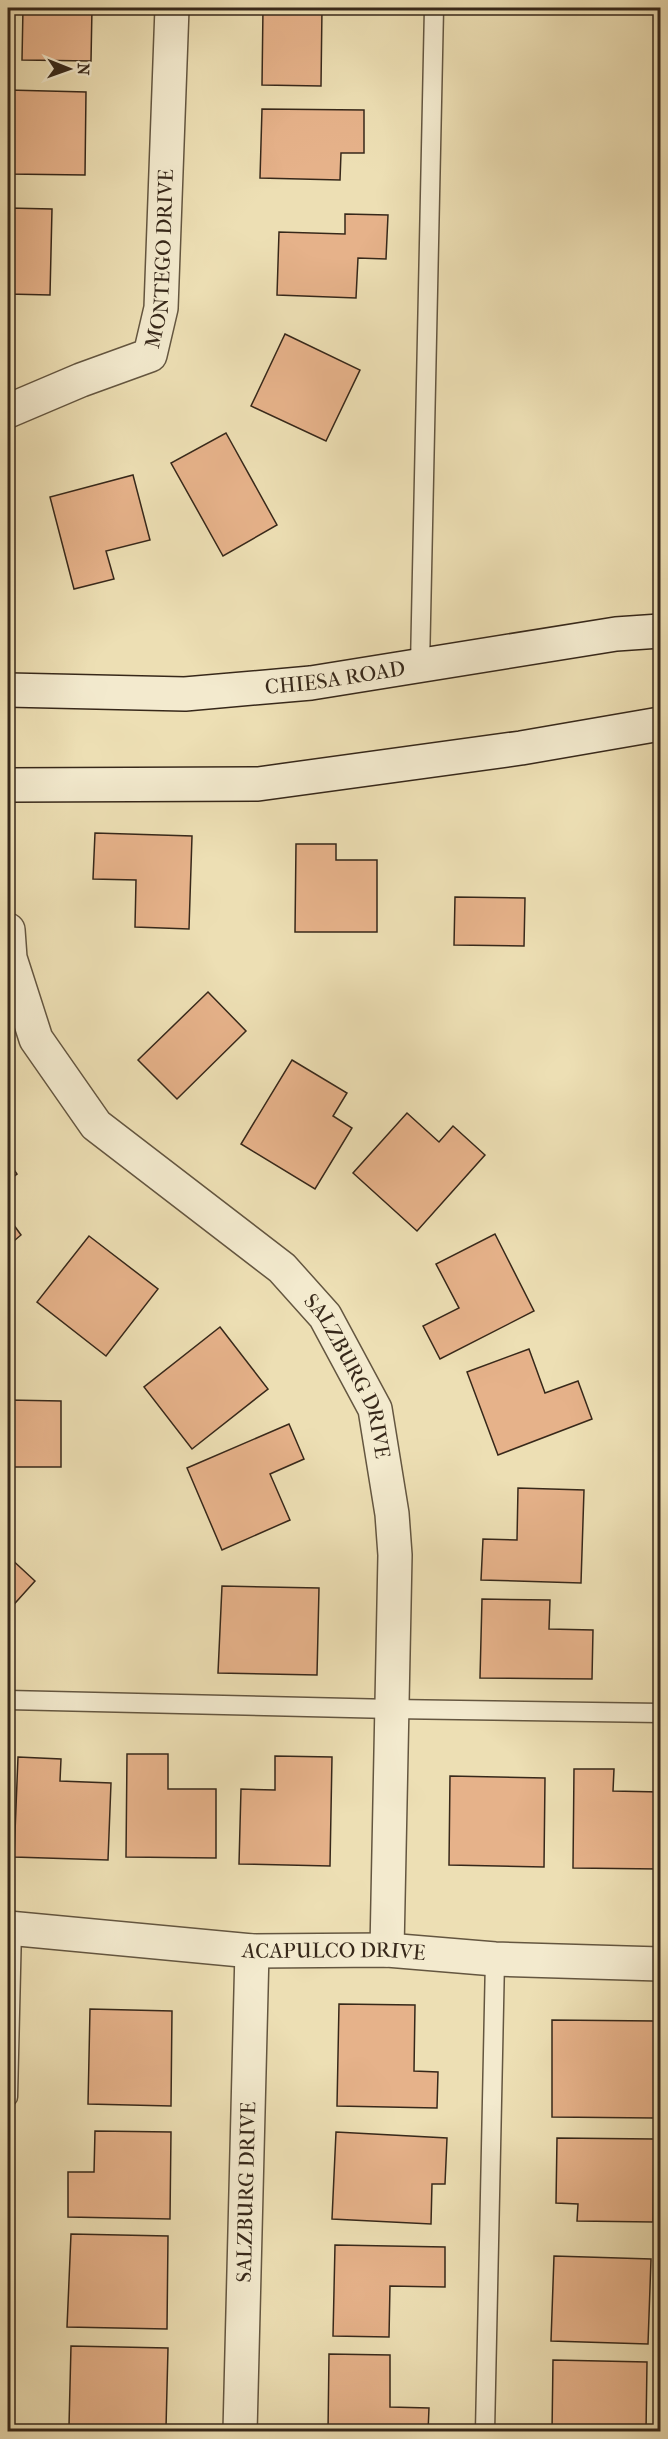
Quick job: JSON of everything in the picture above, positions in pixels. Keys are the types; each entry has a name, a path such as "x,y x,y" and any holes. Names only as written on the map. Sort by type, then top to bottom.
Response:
{"street":[{"name":"MONTEGO DRIVE","path":"8,411 81,380 150,355 161,308 172,8"},
{"path":"616,633 660,610"},
{"name":"CHIESA ROAD","path":"8,690 185,694 311,683 616,633 660,630"},
{"path":"8,785 258,784 521,748 660,724"},
{"name":"SALZBURG DRIVE","path":"8,930 10,958 36,1040 96,1125 282,1268 325,1316 375,1408 393,1524 395,1555 387,1950"},
{"name":"ACAPULCO DRIVE","path":"10,1928 252,1952 387,1950 495,1959 660,1964"},
{"name":"SALZBURG DRIVE","path":"240,2432 252,1952"}],"lane":[{"path":"420,666 434,8"},
{"path":"8,1700 660,1713"},
{"path":"8,2097 10,1928"},
{"path":"485,2432 495,1959"}],"building":[{"path":"23,8 92,8 91,61 22,60"},
{"path":"263,8 322,8 321,86 262,85"},
{"path":"8,90 86,92 85,175 8,174"},
{"path":"262,109 364,110 364,153 341,153 340,180 260,178"},
{"path":"8,208 52,209 50,295 8,294"},
{"path":"345,214 388,215 386,259 358,258 356,298 277,295 279,232 345,234"},
{"path":"285,334 360,370 326,441 251,406"},
{"path":"226,433 277,525 223,556 171,463"},
{"path":"133,475 150,540 106,551 114,579 74,589 50,497"},
{"path":"95,833 192,836 189,929 135,927 136,880 93,879"},
{"path":"296,844 336,844 336,860 377,860 377,932 295,932"},
{"path":"455,897 525,898 524,946 454,945"},
{"path":"208,992 246,1031 177,1099 138,1060"},
{"path":"292,1060 347,1093 333,1116 352,1128 315,1189 241,1144"},
{"path":"407,1113 439,1142 453,1126 485,1155 417,1231 353,1173"},
{"path":"8,1161 17,1174 8,1181"},
{"path":"8,1217 21,1235 8,1246"},
{"path":"495,1234 534,1311 440,1359 423,1326 459,1308 436,1264"},
{"path":"89,1236 158,1289 106,1356 37,1302"},
{"path":"220,1327 268,1389 192,1449 144,1387"},
{"path":"529,1349 545,1393 578,1381 592,1419 498,1455 467,1372"},
{"path":"8,1400 61,1401 61,1467 8,1467"},
{"path":"289,1424 304,1459 270,1474 290,1520 222,1550 187,1468"},
{"path":"518,1488 584,1490 581,1583 481,1580 483,1539 517,1540"},
{"path":"8,1556 35,1581 8,1611"},
{"path":"222,1586 319,1588 317,1675 218,1673"},
{"path":"482,1599 550,1600 549,1629 593,1630 592,1679 480,1678"},
{"path":"127,1754 168,1754 168,1789 216,1789 216,1858 126,1857"},
{"path":"275,1756 332,1757 330,1866 239,1864 241,1789 275,1790"},
{"path":"18,1757 61,1759 60,1781 111,1783 108,1860 14,1857"},
{"path":"574,1769 614,1769 613,1791 660,1792 659,1869 573,1868"},
{"path":"450,1776 545,1778 544,1867 449,1865"},
{"path":"339,2004 415,2005 414,2071 438,2072 437,2108 337,2106"},
{"path":"90,2009 172,2011 171,2106 88,2104"},
{"path":"552,2020 655,2021 654,2118 552,2117"},
{"path":"95,2131 171,2132 170,2219 68,2217 68,2172 94,2172"},
{"path":"336,2132 447,2138 445,2184 432,2184 431,2224 332,2219"},
{"path":"557,2138 654,2139 653,2222 577,2221 578,2204 556,2203"},
{"path":"71,2234 168,2236 167,2329 67,2327"},
{"path":"335,2245 445,2247 445,2287 390,2286 389,2337 333,2336"},
{"path":"554,2256 651,2259 648,2344 551,2341"},
{"path":"71,2346 168,2348 166,2428 69,2426"},
{"path":"329,2354 390,2355 390,2407 429,2408 428,2432 328,2432"},
{"path":"553,2360 647,2362 646,2432 552,2432"}]}
